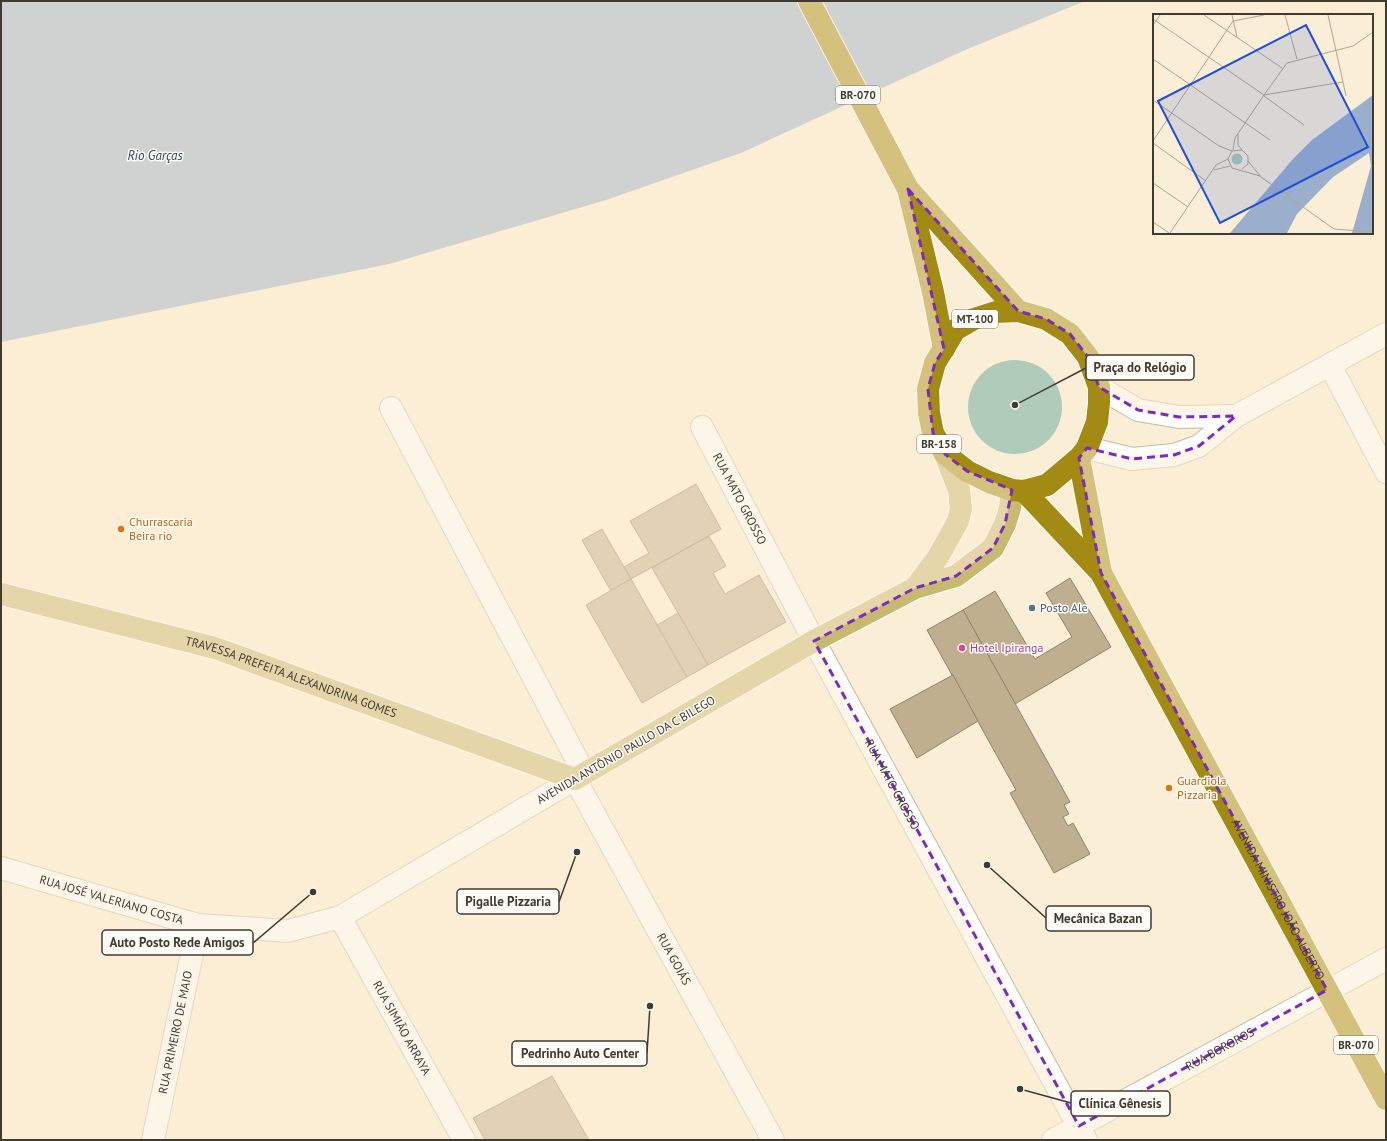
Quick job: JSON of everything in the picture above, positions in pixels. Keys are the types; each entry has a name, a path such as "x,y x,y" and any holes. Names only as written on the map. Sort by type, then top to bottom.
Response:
{"highway":[{"name":"BR-070","path":"809,1 908,189 933,292 944,349"},
{"name":"BR-070","path":"908,189 1018,311"},
{"name":"MT-100","path":"944,349 955,330 974,319 996,312 1018,311"},
{"path":"1018,311 1046,319 1070,334 1088,357 1099,387 1097,422 1083,453 1047,485 1018,490"},
{"name":"BR-158","path":"944,349 934,363 928,389 929,413 933,433 945,454 967,472 989,482 1018,490"},
{"name":"AVENIDA MINISTRO JOÃO ALBERTO","path":"1083,453 1100,573"},
{"name":"AVENIDA MINISTRO JOÃO ALBERTO","path":"1018,490 1100,573 1386,1099"}],"main road":[{"path":"915,588 941,551 958,521 961,508 960,490 945,454"},
{"name":"AVENIDA ANTÔNIO PAULO DA C BILEGO","path":"580,776 814,641 915,588 956,576 993,548 1005,524 1018,490"},
{"name":"TRAVESSA PREFEITA ALEXANDRINA GOMES","path":"1,594 215,648 580,776"}],"street":[{"path":"1083,453 1132,459 1174,455 1199,446 1236,416 1386,334"},
{"path":"1330,365 1386,472"},
{"path":"1099,387 1138,410 1179,417 1236,416"},
{"name":"RUA GOIÁS","path":"391,408 580,776 773,1140"},
{"name":"RUA MATO GROSSO","path":"702,427 814,641 1083,1133"},
{"name":"AVENIDA ANTÔNIO PAULO DA C BILEGO","path":"340,917 580,776"},
{"name":"RUA JOSÉ VALERIANO COSTA","path":"1,868 198,925 288,931 340,917"},
{"name":"RUA SIMIÃO ARRAYA","path":"340,917 464,1140"},
{"name":"RUA PRIMEIRO DE MAIO","path":"153,1140 198,925"},
{"name":"RUA BOROROS","path":"1053,1140 1083,1133 1327,990 1386,959"}],"highlighted area":[{"path":"908,189 1018,311 1046,319 1070,334 1088,357 1099,387 1138,410 1179,417 1236,416 1199,446 1174,455 1132,459 1087,448 1079,458 1101,573 1327,990 1079,1126 814,641 915,588 956,576 993,548 1005,524 1012,490 967,471 945,454 933,433 928,389 935,363 944,349"}],"green space":[{"path":"1006,360 1024,360 1033,363 1049,373 1059,389 1062,398 1062,416 1059,425 1049,441 1033,451 1024,454 1006,454 997,451 981,441 971,425 968,416 968,398 971,389 981,373 997,363"}],"water":[{"name":"Rio Garças","path":"1,1 1085,1 963,51 741,153 606,200 389,264 1,342"}],"building":[{"path":"696,484 721,529 631,579 624,567 649,553 630,521"},
{"path":"602,529 631,579 611,591 582,540"},
{"path":"709,536 726,566 713,573 725,594 759,575 786,622 708,665 652,568"},
{"path":"1070,578 1111,647 1015,704 963,610 995,591 1035,659 1072,637 1046,593"},
{"path":"631,579 687,677 642,703 586,605"},
{"path":"963,610 1070,802 1064,805 1069,814 1063,817 1068,826 1073,823 1090,854 1054,873 1010,793 1016,790 927,630"},
{"path":"678,613 708,665 687,677 657,625"},
{"path":"953,675 978,721 917,758 890,709"},
{"path":"552,1076 589,1140 485,1140 473,1118"}],"place":[{"name":"Praça do Relógio","path":"1015,405"},
{"name":"Churrascaria Beira rio","path":"121,529"},
{"name":"Posto Ale","path":"1032,608"},
{"name":"Hotel Ipiranga","path":"962,648"},
{"name":"Guardiola Pizzaria","path":"1169,788"},
{"name":"Pigalle Pizzaria","path":"577,852"},
{"name":"Mecânica Bazan","path":"987,865"},
{"name":"Auto Posto Rede Amigos","path":"313,892"},
{"name":"Pedrinho Auto Center","path":"650,1006"},
{"name":"Clínica Gênesis","path":"1020,1089"}]}
